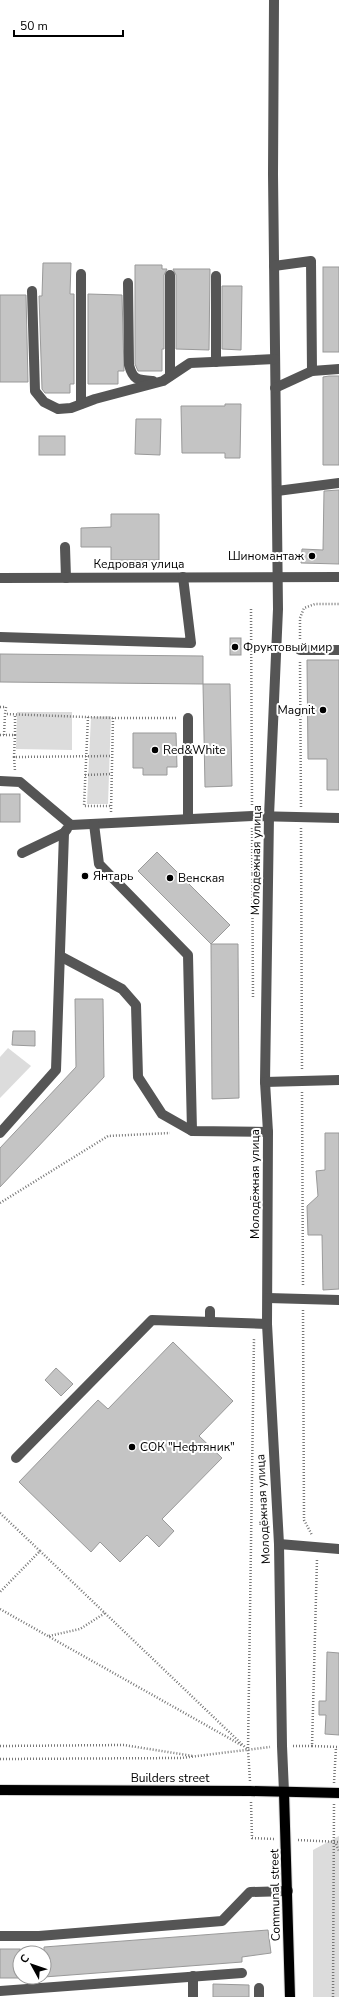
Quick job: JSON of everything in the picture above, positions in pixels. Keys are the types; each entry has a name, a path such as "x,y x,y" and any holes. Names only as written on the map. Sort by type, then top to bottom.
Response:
{"main road":[{"name":"Builders street","path":"0,1790 250,1791 336,1793"},
{"name":"Communal street","path":"284,1792 287,1840 290,1997"}],"street":[{"name":"Молодёжная улица","path":"274,0 274,266 278,576 269,816 265,1082 268,1132 267,1324 279,1544 284,1792"},
{"path":"274,266 311,261 312,371"},
{"path":"80,274 81,404"},
{"path":"166,378 170,275"},
{"path":"216,276 216,362"},
{"path":"128,283 129,365 132,375 140,380 166,378"},
{"path":"32,291 35,391 44,402 58,409 71,408 166,378 190,363 275,359"},
{"path":"276,388 312,371 339,369"},
{"path":"277,491 339,483"},
{"path":"65,547 66,578"},
{"path":"0,637 191,643 183,577"},
{"name":"Кедровая улица","path":"0,578 339,577"},
{"path":"300,650 339,650"},
{"path":"188,718 188,819"},
{"path":"0,781 20,782 71,825 252,816 339,818"},
{"path":"94,824 99,864 188,955 192,1131"},
{"path":"22,853 64,833 71,825"},
{"path":"0,1133 56,1070 64,833"},
{"path":"60,956 122,989 136,1005 138,1077 162,1114 192,1131 268,1132"},
{"path":"265,1082 339,1080"},
{"path":"268,1298 339,1300"},
{"path":"16,1458 152,1320 210,1316 267,1324"},
{"path":"279,1544 339,1549"},
{"path":"0,1936 40,1936 222,1921 250,1892 288,1891"},
{"path":"0,1990 242,1972"},
{"path":"193,1976 193,1997"}],"path":[{"path":"250,609 253,1005"},
{"path":"0,707 6,707 4,735"},
{"path":"6,714 113,718 188,718"},
{"path":"15,714 14,757 112,756"},
{"path":"88,717 84,806 111,806"},
{"path":"110,823 113,718"},
{"path":"0,735 15,735"},
{"path":"85,775 112,774"},
{"path":"0,1203 108,1136 192,1131"},
{"path":"253,1131 254,1227"},
{"path":"254,1323 248,1749 252,1838 339,1843"},
{"path":"0,1513 248,1749"},
{"path":"0,1592 40,1551"},
{"path":"0,1609 248,1749"},
{"path":"48,1636 80,1629 105,1613"},
{"path":"0,1746 124,1745 196,1756"},
{"path":"312,1746 337,1747 333,1997"},
{"path":"335,1842 339,1851"}],"shaded area":[{"path":"17,712 72,712 72,750 16,749"},
{"path":"111,716 108,804 87,804 91,717"},
{"path":"8,1048 31,1066 0,1098 0,1057"},
{"path":"339,1836 339,1997 313,1997 313,1850"}],"building":[{"path":"43,263 71,263 70,294 74,294 74,384 70,384 70,393 45,393 42,389 39,296 42,296"},
{"path":"135,265 162,265 162,269 167,269 164,275 164,349 162,349 162,371 138,371 135,364"},
{"path":"323,267 339,267 339,352 323,352"},
{"path":"173,269 210,269 209,350 176,349 176,275"},
{"path":"222,286 242,286 241,350 222,349"},
{"path":"88,294 122,295 124,371 118,371 118,384 88,384"},
{"path":"0,295 26,295 28,382 0,382"},
{"path":"339,376 339,465 323,465 323,377"},
{"path":"225,404 241,404 240,458 225,458 225,453 182,453 181,406 225,406"},
{"path":"136,419 161,419 160,455 135,454"},
{"path":"39,436 65,436 65,455 39,455"},
{"path":"339,490 339,564 301,563 302,549 323,550 324,491"},
{"path":"111,514 159,514 159,560 111,560 111,547 81,547 81,528 111,527"},
{"name":"Фруктовый мир","path":"230,638 241,638 241,655 230,655"},
{"path":"0,654 203,656 203,684 0,682"},
{"name":"Magnit","path":"307,660 339,660 339,790 327,790 327,759 308,759"},
{"path":"203,684 230,684 232,786 205,787"},
{"name":"Red&White","path":"133,733 176,733 177,767 167,767 167,775 143,775 143,768 133,768"},
{"path":"0,794 20,794 20,822 0,822"},
{"path":"157,852 230,925 211,944 138,871"},
{"path":"211,944 238,944 239,1098 212,1099"},
{"path":"75,999 103,999 104,1077 0,1187 0,1148 76,1067"},
{"path":"13,1031 35,1031 35,1046 12,1045"},
{"path":"325,1133 339,1133 339,1289 323,1290 322,1235 308,1235 307,1206 318,1196 316,1171 325,1170"},
{"name":"СОК \"Нефтяник\"","path":"173,1342 233,1401 199,1436 222,1458 162,1519 174,1531 159,1547 147,1535 120,1562 100,1542 91,1552 19,1482 98,1400 108,1409"},
{"path":"56,1368 73,1384 61,1396 45,1380"},
{"path":"327,1652 339,1653 339,1735 325,1734 326,1715 319,1715 319,1701 326,1701"},
{"path":"268,1930 271,1953 242,1957 242,1962 52,1976 52,1946"},
{"path":"0,1949 12,1949 12,1978 0,1978"},
{"path":"213,1984 249,1985 249,1997 213,1997"}],"place":[{"name":"Шиномантаж","path":"312,556"},
{"name":"Фруктовый мир","path":"235,647"},
{"name":"Magnit","path":"323,710"},
{"name":"Red&White","path":"155,750"},
{"name":"Янтарь","path":"85,876"},
{"name":"Венская","path":"170,878"},
{"name":"СОК \"Нефтяник\"","path":"132,1447"}]}
